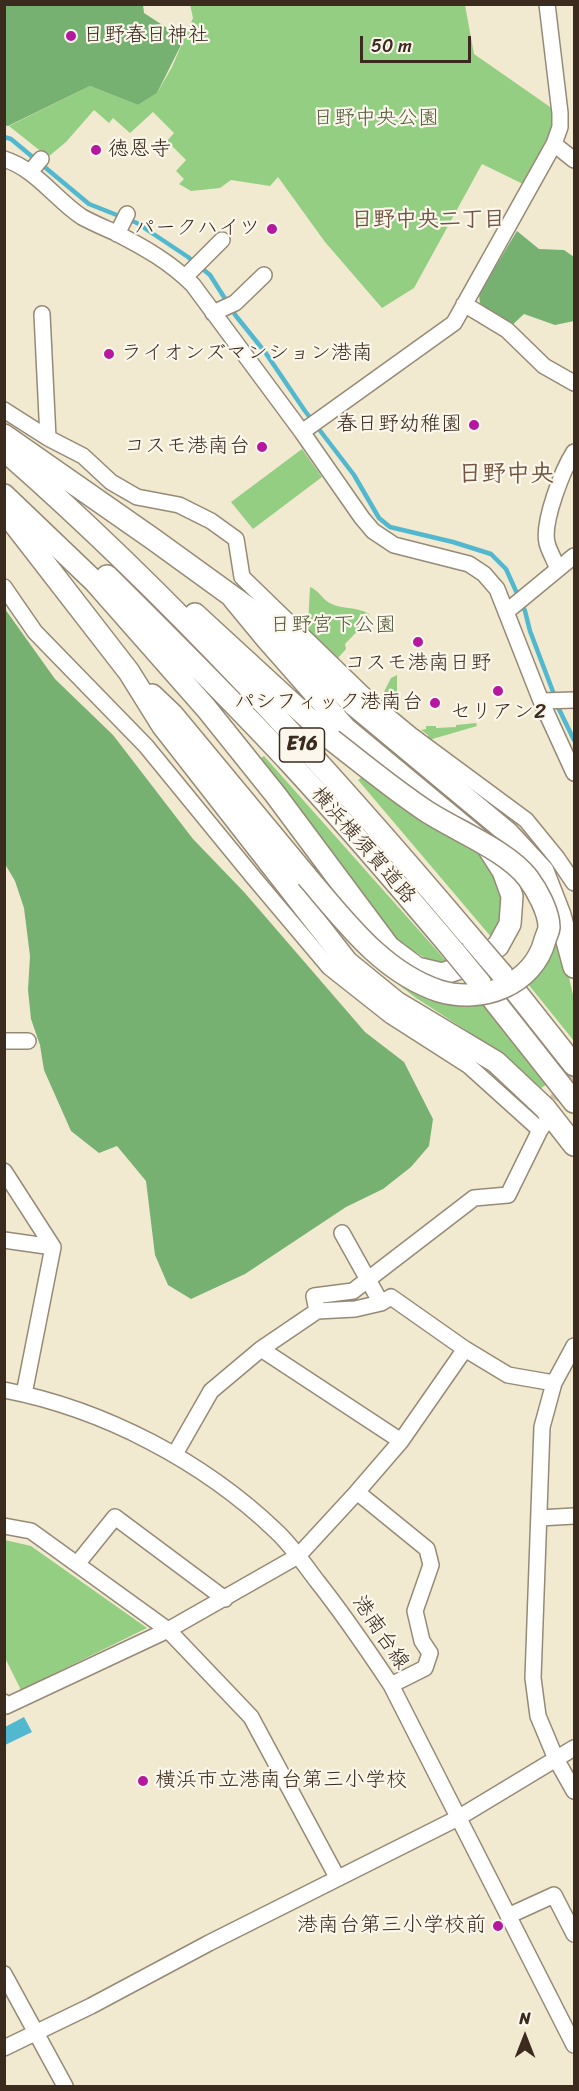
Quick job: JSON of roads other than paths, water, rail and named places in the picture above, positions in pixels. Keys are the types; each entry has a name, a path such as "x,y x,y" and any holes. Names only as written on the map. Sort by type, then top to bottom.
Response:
{"highway":[{"path":"4,435 287,636 354,705 508,832 543,871 560,915 574,966"},
{"name":"横浜横須賀道路","path":"4,450 123,559 307,750 394,846 502,974 574,1065"},
{"name":"横浜横須賀道路","path":"4,480 101,579 213,682 290,764 376,859 453,950 574,1102"},
{"path":"4,495 101,579 275,794 389,947 417,968 442,974 472,964 498,946 510,924 512,896 503,871 487,846 345,728 233,598"},
{"path":"4,510 129,672 162,725 347,962 396,1002 496,1062 545,1107 574,1145"},
{"path":"123,559 188,608 332,740 399,793 513,864 526,875 541,897 549,927 542,953 534,967 509,985 477,994 440,991 394,967 367,946 172,714 129,672"}],"street":[{"path":"304,430 454,322 554,144 560,127 547,4"},
{"path":"554,144 574,160"},
{"path":"4,159 34,167 67,206 84,218 122,225 154,253 192,270 223,309 362,518 381,538 394,545 469,564 484,574 509,609 543,701 574,774"},
{"path":"192,270 222,240"},
{"path":"223,309 264,275"},
{"path":"464,304 507,330 544,366 574,383"},
{"path":"42,314 48,438"},
{"path":"4,410 48,438 83,456 111,482 137,497 179,506 211,521 236,539 242,577 371,702 411,735 526,820 574,883"},
{"path":"558,569 546,542 548,522 556,492 574,452"},
{"path":"509,609 574,556"},
{"path":"4,587 35,632 146,746 329,967 391,1016 469,1066 542,1127 508,1195 474,1198 353,1291 314,1296 317,1311"},
{"path":"543,701 570,700"},
{"path":"4,1041 28,1041"},
{"path":"4,1170 53,1247 24,1394"},
{"path":"342,1233 381,1303"},
{"path":"4,1240 53,1247"},
{"path":"175,1454 211,1391 261,1349 317,1311 355,1309 381,1303 391,1297 465,1349 508,1375 554,1383"},
{"path":"574,1346 554,1383 542,1427 533,1678 538,1716 556,1759 574,1791"},
{"path":"261,1349 401,1441"},
{"path":"4,1702 6,1706 168,1630 298,1556 401,1441 465,1349"},
{"name":"港南台線","path":"4,1390 82,1412 175,1454 231,1494 277,1532 298,1556 355,1629 391,1685 574,2045"},
{"path":"357,1492 427,1550 431,1565 415,1611 422,1641 430,1653 428,1660 425,1668 391,1685"},
{"path":"538,1518 574,1516"},
{"path":"77,1564 115,1517 225,1599"},
{"path":"4,1526 31,1531 168,1630 251,1717 337,1877"},
{"path":"4,2048 91,2006 337,1877 458,1818 574,1748"},
{"path":"508,1916 554,1895 574,1934"},
{"path":"4,1974 65,2086"}],"water":[{"path":"24,1717 32,1732 5,1745 5,1727"}],"waterway":[{"path":"4,137 11,139 89,204 137,223 188,257 210,275 236,316 265,352 305,411 354,475 379,518 390,527 491,554 506,569 525,611 530,631 555,697"},
{"path":"557,705 574,740"}],"tunnel":[{"path":"546,1121 574,1067"}],"place":[{"name":"日野春日神社","path":"71,36"},
{"name":"徳恩寺","path":"96,150"},
{"name":"パークハイツ","path":"272,229"},
{"name":"ライオンズマンション港南","path":"109,354"},
{"name":"春日野幼稚園","path":"474,425"},
{"name":"コスモ港南台","path":"262,447"},
{"name":"コスモ港南日野","path":"418,642"},
{"name":"セリアン2","path":"498,691"},
{"name":"パシフィック港南台","path":"435,703"},
{"name":"横浜市立港南台第三小学校","path":"143,1781"},
{"name":"港南台第三小学校前","path":"498,1926"}],"district":[{"name":"日野中央二丁目","path":"428,220"},
{"name":"日野中央","path":"506,475"}],"park label":[{"name":"日野中央公園","path":"376,119"},
{"name":"日野宮下公園","path":"333,626"}]}
